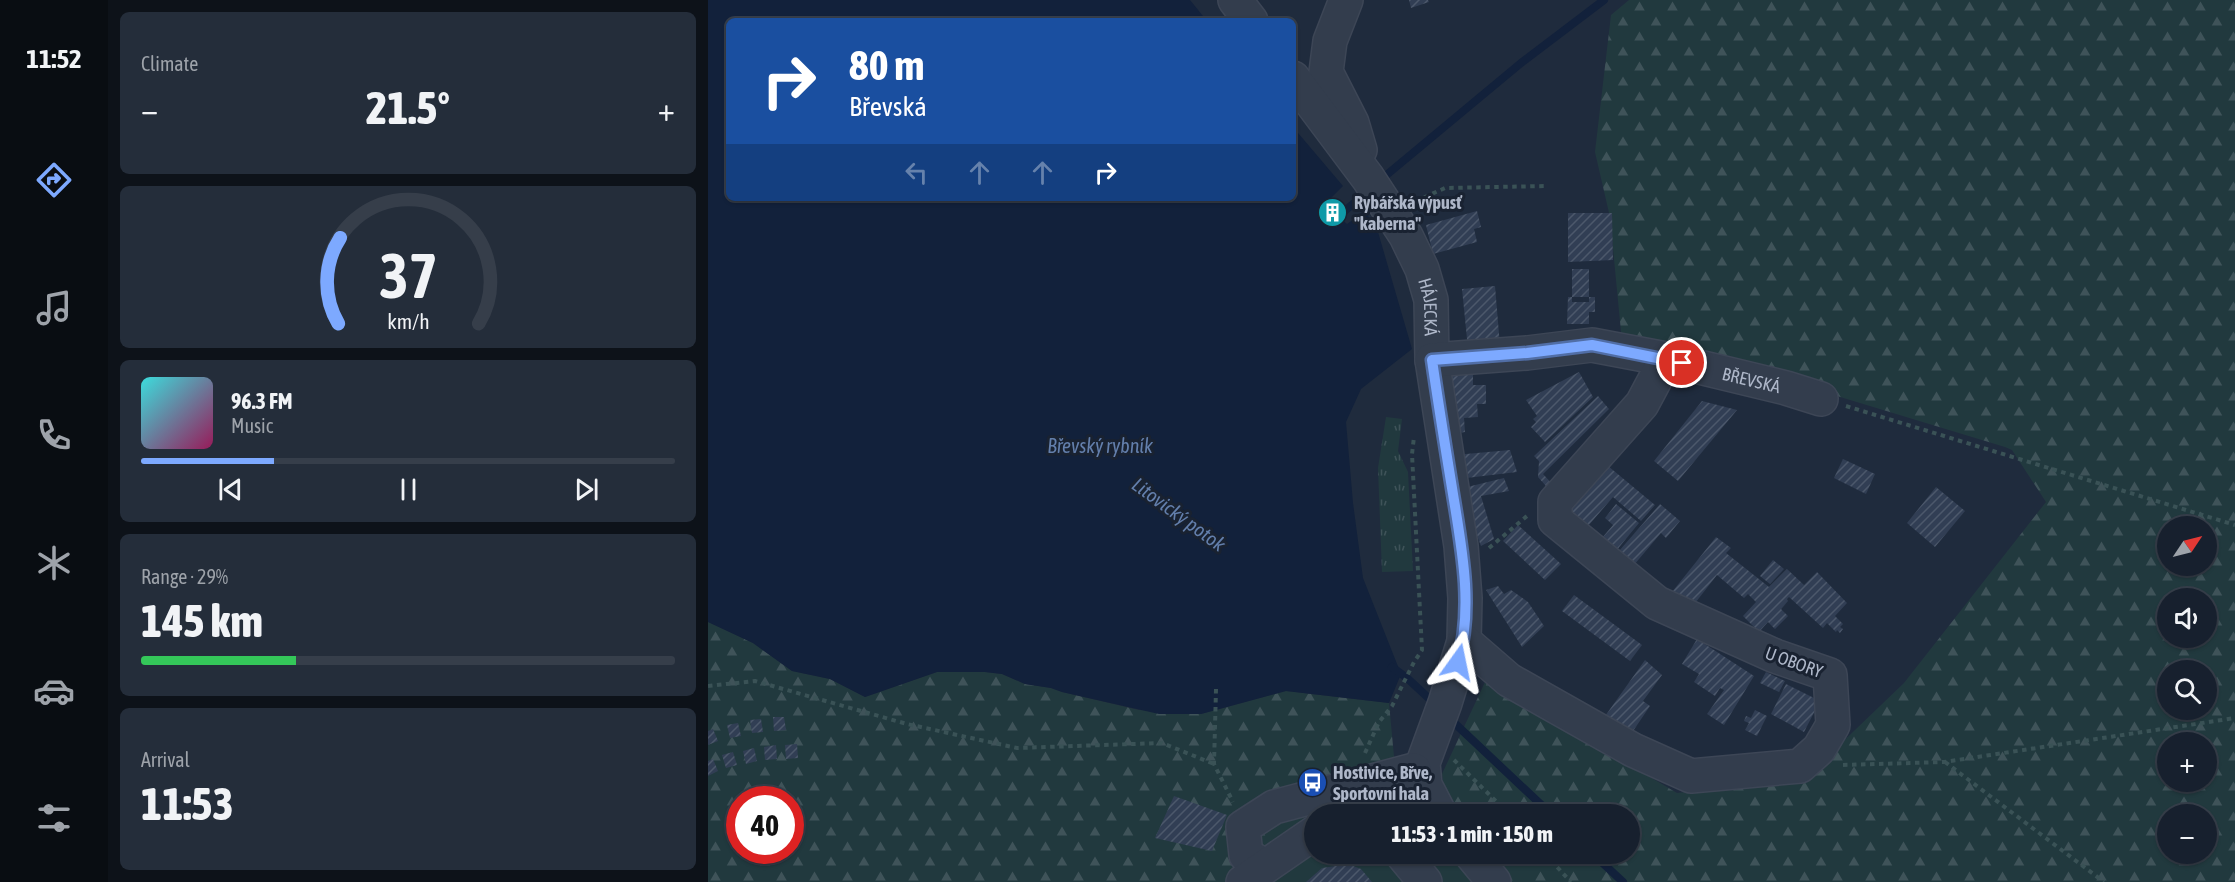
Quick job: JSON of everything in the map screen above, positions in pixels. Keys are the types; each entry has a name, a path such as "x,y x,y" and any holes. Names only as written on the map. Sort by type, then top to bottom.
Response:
{"street":[{"path":"1235,0 1249,18"},
{"path":"1346,0 1330,41 1326,72 1352,123 1368,178"},
{"name":"HÁJECKÁ","path":"1296,82 1368,178 1406,236 1422,269 1431,300 1432,360 1461,546 1465,598 1464,641 1431,738 1425,785 1435,804"},
{"name":"BŘEVSKÁ","path":"1432,360 1527,353 1592,345 1666,359 1786,388 1821,399"},
{"path":"1555,507 1555,502 1642,405 1666,359"},
{"name":"U OBORY","path":"1555,507 1555,520 1658,603 1775,656 1830,675 1833,725 1819,750 1800,766"},
{"path":"1464,641 1509,681 1633,750 1690,776 1800,766"},
{"path":"1365,804 1431,738"},
{"path":"1304,840 1254,874 1245,855 1243,827 1274,807 1431,738"},
{"path":"1410,864 1425,882"},
{"path":"1479,864 1494,882"}],"path":[{"path":"1406,236 1415,201 1445,188 1547,186"},
{"path":"1821,399 2235,525"},
{"path":"1392,706 1422,651 1412,454 1415,432"},
{"path":"1463,570 1530,514 1555,507"},
{"path":"708,686 755,681 907,724 1017,748 1162,743 1214,764"},
{"path":"1216,689 1214,764 1243,827"},
{"path":"1800,766 1944,762 2235,718"},
{"path":"1431,738 1499,804"},
{"path":"1944,762 2104,882"},
{"path":"1554,864 1571,882"}],"green space":[{"path":"1629,0 2235,0 2235,882 1508,882 1493,864 1640,864 1640,804 1447,804 1442,774 1486,680 1677,793 1805,778 1904,683 2046,502 2012,450 2005,447 1837,396 1622,342 1610,217 1595,152 1611,15"},
{"path":"1386,417 1402,419 1398,451 1408,472 1413,571 1382,572 1378,468"},
{"path":"708,622 753,643 792,671 830,679 865,697 937,672 985,672 1002,674 1025,684 1051,688 1139,710 1201,714 1286,691 1389,703 1396,778 1352,804 1304,804 1304,833 1228,882 708,882"},
{"path":"1396,778 1417,804 1352,804"},
{"path":"1304,833 1304,864 1464,864 1479,882 1228,882"}],"water":[{"name":"Břevský rybník","path":"708,0 1190,0 1205,18 726,18 726,201 1296,201 1296,131 1343,186 1325,204 1347,224 1365,211 1378,232 1412,349 1361,389 1346,422 1353,503 1363,578 1401,674 1389,703 1286,691 1201,714 1159,714 1025,684 1002,674 985,672 937,672 865,697 830,679 792,671 753,643 708,622"}],"building":[{"path":"1409,0 1428,0 1429,2 1411,8"},
{"name":"Rybářská výpusť \"kaberna\"","path":"1333,201 1341,204 1344,212 1341,220 1333,223 1325,220 1322,212 1325,204"},
{"path":"1477,211 1481,227 1474,229 1477,242 1433,254 1426,225"},
{"path":"1568,213 1612,213 1613,260 1568,262"},
{"path":"1572,269 1589,269 1589,297 1572,297"},
{"path":"1495,286 1500,346 1468,349 1462,289"},
{"path":"1568,297 1572,297 1572,302 1589,302 1589,297 1595,297 1595,312 1589,312 1589,324 1567,324"},
{"path":"1449,365 1473,366 1473,385 1486,385 1486,404 1477,404 1478,417 1464,418 1465,432 1453,434"},
{"path":"1579,372 1593,397 1545,442 1531,427 1536,422 1533,419 1537,416 1526,400"},
{"path":"1598,396 1609,409 1543,474 1557,489 1553,494 1538,477 1539,461 1534,456"},
{"path":"1702,401 1737,410 1678,481 1654,461"},
{"path":"1510,450 1517,472 1458,479 1455,455"},
{"path":"1843,459 1875,474 1866,494 1834,478"},
{"path":"1608,466 1655,505 1641,521 1613,497 1582,533 1564,517"},
{"path":"1504,478 1509,491 1481,496 1494,539 1481,546 1459,489"},
{"path":"1936,487 1965,511 1935,547 1907,523"},
{"path":"1616,504 1639,523 1611,557 1596,545 1613,525 1605,518"},
{"path":"1660,504 1680,521 1666,538 1661,533 1628,572 1612,559"},
{"path":"1518,525 1561,564 1545,580 1503,541"},
{"path":"1716,537 1731,548 1726,553 1769,587 1787,569 1804,585 1817,572 1847,603 1835,616 1843,624 1840,627 1843,629 1840,633 1837,630 1836,632 1827,623 1823,628 1789,597 1781,609 1788,616 1775,629 1768,622 1759,632 1743,616 1756,602 1748,594 1744,598 1717,575 1692,607 1664,602"},
{"path":"1773,560 1784,569 1770,584 1760,576"},
{"path":"1498,586 1504,594 1511,590 1528,602 1544,626 1522,647 1486,590"},
{"path":"1574,595 1642,645 1630,661 1562,611"},
{"path":"1697,639 1754,676 1724,725 1707,714 1724,690 1720,688 1715,696 1694,682 1699,674 1682,664"},
{"path":"1645,660 1662,675 1643,701 1650,706 1629,737 1603,719"},
{"path":"1766,672 1785,681 1779,692 1760,683"},
{"path":"1786,684 1820,701 1804,732 1771,714"},
{"path":"1755,710 1767,716 1757,736 1745,730 1749,723 1744,721 1746,716 1751,718"},
{"path":"773,717 784,717 786,730 774,731"},
{"path":"761,719 763,732 752,733 750,720"},
{"path":"738,723 741,736 730,738 727,725"},
{"path":"713,729 718,741 708,745 708,731"},
{"path":"797,744 798,758 786,759 785,745"},
{"path":"776,745 777,759 765,760 764,747"},
{"path":"754,748 757,761 746,764 743,751"},
{"path":"733,752 737,765 726,768 722,755"},
{"path":"713,759 718,771 708,776 708,761"},
{"path":"1174,796 1227,815 1212,851 1155,838"},
{"path":"1348,864 1361,869 1372,882 1306,882 1322,868"}],"waterway":[{"path":"1378,182 1521,63 1604,0"},
{"path":"1333,221 1367,192"},
{"name":"Litovický potok","path":"1392,667 1435,704"},
{"name":"Litovický potok","path":"1448,717 1540,804"},
{"name":"Litovický potok","path":"1604,864 1623,882"}],"place":[{"name":"Rybářská výpusť \"kaberna\"","path":"1333,212"},
{"name":"Hostivice, Břve, Sportovní hala","path":"1312,782"}],"route":[{"path":"1458,662 1464,641 1465,598 1461,546 1432,360 1527,353 1592,345 1682,363"}]}
